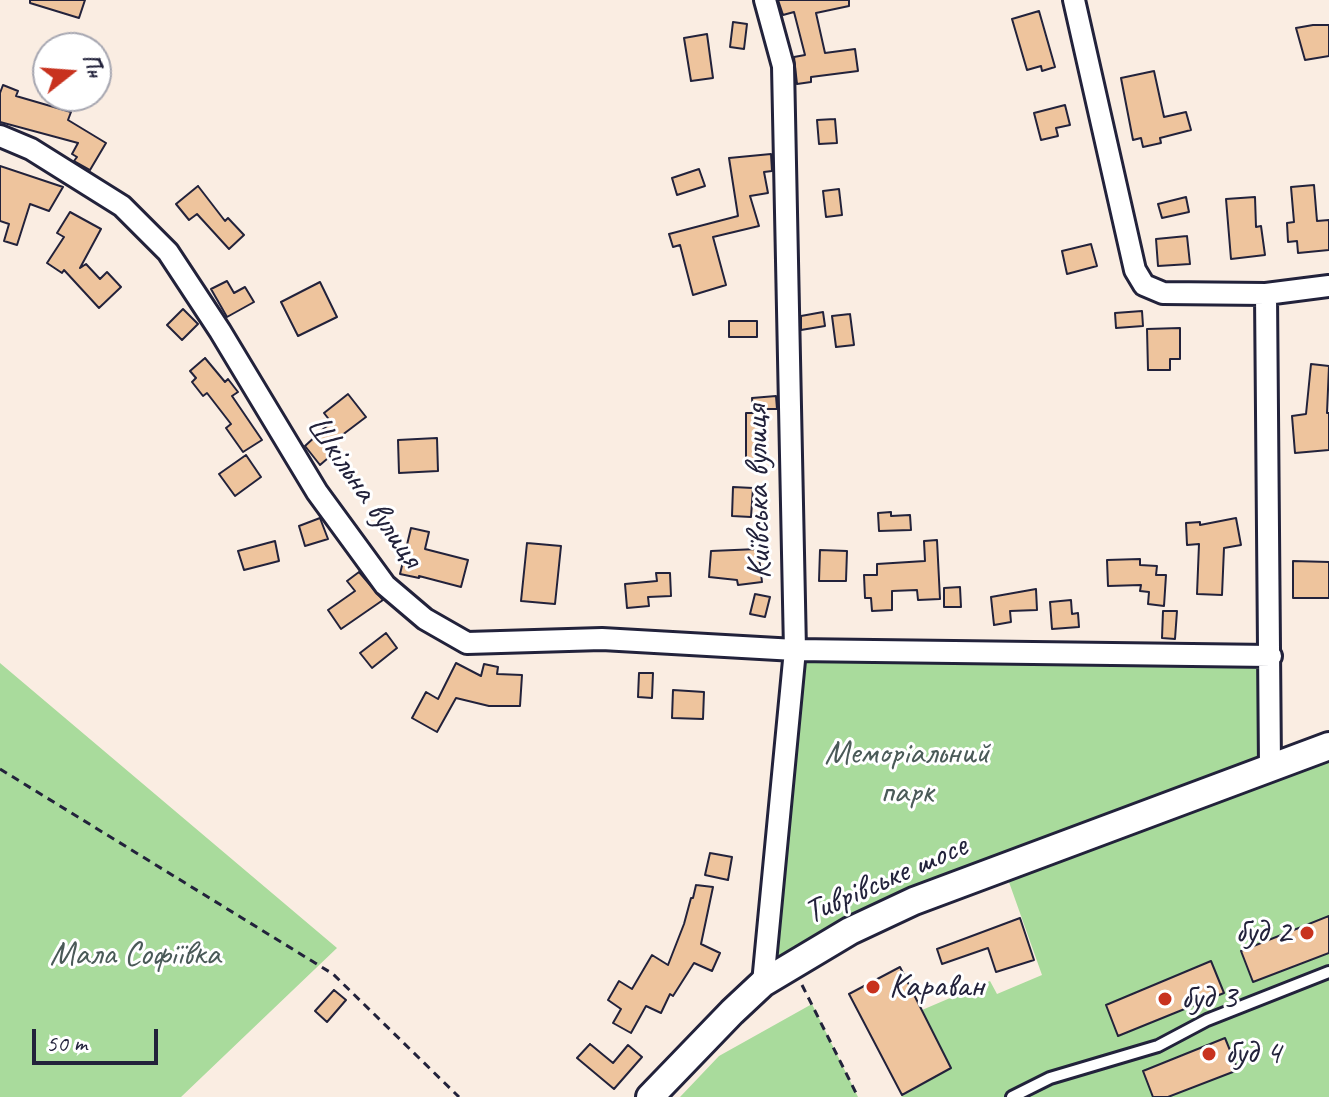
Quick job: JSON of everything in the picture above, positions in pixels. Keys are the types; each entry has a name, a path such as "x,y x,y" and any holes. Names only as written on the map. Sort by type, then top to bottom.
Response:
{"main road":[{"name":"Тиврівське шосе","path":"650,1097 763,983 850,931 914,901 1329,746"}],"street":[{"name":"Київська вулиця","path":"763,983 795,650 783,66 765,0"},
{"path":"1074,0 1135,270 1144,285 1163,293 1266,294 1329,286"},
{"name":"Шкільна вулиця","path":"0,136 31,149 122,206 168,252 220,331 317,492 385,585 425,619 467,643 602,639 795,650 1271,656"},
{"path":"1266,294 1270,767"}],"lane":[{"path":"1012,1097 1050,1078 1158,1046 1207,1020 1329,972"}],"path":[{"path":"0,769 333,974 459,1097"},
{"path":"791,964 858,1097"}],"green space":[{"name":"Меморіальний парк","path":"795,650 1271,656 1270,767 1329,746 1329,1097 901,1097 951,1068 922,1010 990,981 997,994 1042,975 1004,868 763,983"},
{"name":"Мала Софіївка","path":"0,663 337,948 181,1097 0,1097"},
{"path":"812,1004 858,1097 680,1097 719,1056"}],"building":[{"path":"30,0 85,0 79,18 30,3"},
{"path":"778,0 849,0 849,6 816,13 825,53 855,49 858,71 811,77 811,82 797,84 794,57 805,55 794,12 783,15"},
{"path":"1039,11 1055,67 1042,71 1041,66 1027,70 1012,19"},
{"path":"733,22 747,24 744,49 730,47"},
{"path":"1329,25 1329,56 1305,60 1296,28"},
{"path":"707,34 713,78 691,81 684,38"},
{"path":"1154,71 1164,117 1186,112 1191,130 1160,138 1161,143 1143,147 1141,138 1133,140 1121,78"},
{"path":"3,85 18,91 16,96 32,101 32,112 71,112 68,120 106,143 90,170 74,161 77,157 72,154 78,143 0,122"},
{"path":"1065,105 1070,125 1056,128 1058,136 1041,140 1034,113"},
{"path":"835,119 837,143 819,144 817,120"},
{"path":"771,154 772,171 764,172 768,193 750,196 759,226 713,237 726,285 693,295 680,245 673,247 669,234 738,216 729,158"},
{"path":"0,166 63,187 49,211 30,204 17,245 4,241 9,224 0,221"},
{"path":"699,169 705,186 677,195 672,178"},
{"path":"1314,185 1317,221 1329,220 1329,250 1298,253 1297,241 1288,242 1287,223 1294,222 1291,187"},
{"path":"198,186 225,221 228,218 244,235 229,249 197,214 189,220 176,204"},
{"path":"839,189 842,215 826,217 823,191"},
{"path":"1186,197 1189,212 1162,218 1158,204"},
{"path":"1255,197 1256,227 1261,226 1265,255 1231,259 1226,199"},
{"path":"70,212 101,229 80,268 86,264 100,279 107,272 121,287 99,308 64,270 62,273 47,263 64,237 57,233"},
{"path":"1187,236 1190,264 1158,266 1156,239"},
{"path":"1091,244 1097,266 1067,274 1062,251"},
{"path":"227,281 234,293 245,287 254,302 227,317 211,289"},
{"path":"320,282 337,317 298,336 281,302"},
{"path":"183,309 198,324 182,340 167,325"},
{"path":"1142,311 1143,326 1116,328 1115,313"},
{"path":"823,312 825,326 801,330 801,316"},
{"path":"850,314 854,345 836,347 832,316"},
{"path":"729,321 757,321 757,337 729,337"},
{"path":"1180,328 1180,359 1170,359 1170,370 1148,370 1147,329"},
{"path":"205,358 238,392 232,396 262,440 243,452 226,428 231,424 207,393 203,396 192,382 196,378 190,371"},
{"path":"1311,364 1329,366 1329,450 1295,453 1292,416 1306,414"},
{"path":"348,394 366,417 329,445 335,452 320,465 305,446 331,422 324,413"},
{"path":"776,396 777,409 765,409 763,460 746,460 746,413 753,413 752,398"},
{"path":"437,438 438,471 399,473 398,440"},
{"path":"246,455 261,477 235,496 219,474"},
{"path":"733,487 753,488 751,517 732,516"},
{"path":"891,512 891,516 910,515 911,530 879,531 878,513"},
{"path":"320,518 328,539 305,546 299,526"},
{"path":"1236,518 1241,545 1224,548 1222,595 1197,594 1199,544 1187,545 1186,523 1200,522 1200,525"},
{"path":"411,528 429,532 425,549 468,560 461,587 400,574"},
{"path":"937,540 940,599 918,600 917,590 892,591 892,610 872,611 871,598 865,598 864,575 877,575 877,564 925,561 924,541"},
{"path":"275,541 279,561 244,570 238,551"},
{"path":"527,543 561,546 555,604 521,601"},
{"path":"758,549 762,582 738,585 737,580 709,577 711,551"},
{"path":"820,550 847,551 846,581 819,581"},
{"path":"1140,559 1140,565 1157,566 1156,575 1166,575 1164,606 1148,604 1149,592 1140,591 1141,585 1108,586 1107,560"},
{"path":"1293,561 1329,562 1329,598 1293,598"},
{"path":"359,572 383,600 341,629 328,610 355,591 347,581"},
{"path":"656,573 670,573 671,596 648,597 649,606 627,608 625,584 657,581"},
{"path":"960,587 961,607 944,607 944,588"},
{"path":"1036,589 1037,610 1010,611 1011,622 994,625 991,597"},
{"path":"755,594 770,597 765,617 750,614"},
{"path":"1071,600 1072,614 1078,613 1079,627 1052,629 1050,602"},
{"path":"1163,611 1177,611 1175,639 1162,638"},
{"path":"386,633 397,648 372,668 360,653"},
{"path":"456,663 481,676 484,664 498,667 497,674 522,675 520,706 489,706 456,698 437,732 412,718 426,692 438,699"},
{"path":"639,673 653,673 652,698 638,697"},
{"path":"673,690 704,692 703,719 672,718"},
{"path":"710,853 732,857 728,880 705,875"},
{"path":"696,885 713,887 701,944 720,953 712,971 694,963 673,996 670,994 661,1013 646,1006 631,1033 613,1023 621,1009 608,1000 619,981 632,989 652,955 668,965"},
{"name":"буд 2","path":"1329,916 1329,953 1253,982 1241,951"},
{"path":"1020,918 1034,960 996,972 988,948 942,964 937,949"},
{"name":"буд 3","path":"1211,961 1224,993 1118,1036 1106,1005"},
{"path":"900,967 951,1068 902,1095 849,994"},
{"path":"334,990 346,1000 327,1022 315,1011"},
{"name":"буд 4","path":"1225,1038 1238,1070 1168,1097 1153,1097 1143,1071"},
{"path":"590,1044 613,1063 628,1045 642,1057 614,1089 577,1058"}],"place":[{"name":"буд 2","path":"1307,933"},
{"name":"Караван","path":"873,987"},
{"name":"буд 3","path":"1165,999"},
{"name":"буд 4","path":"1209,1054"}]}
